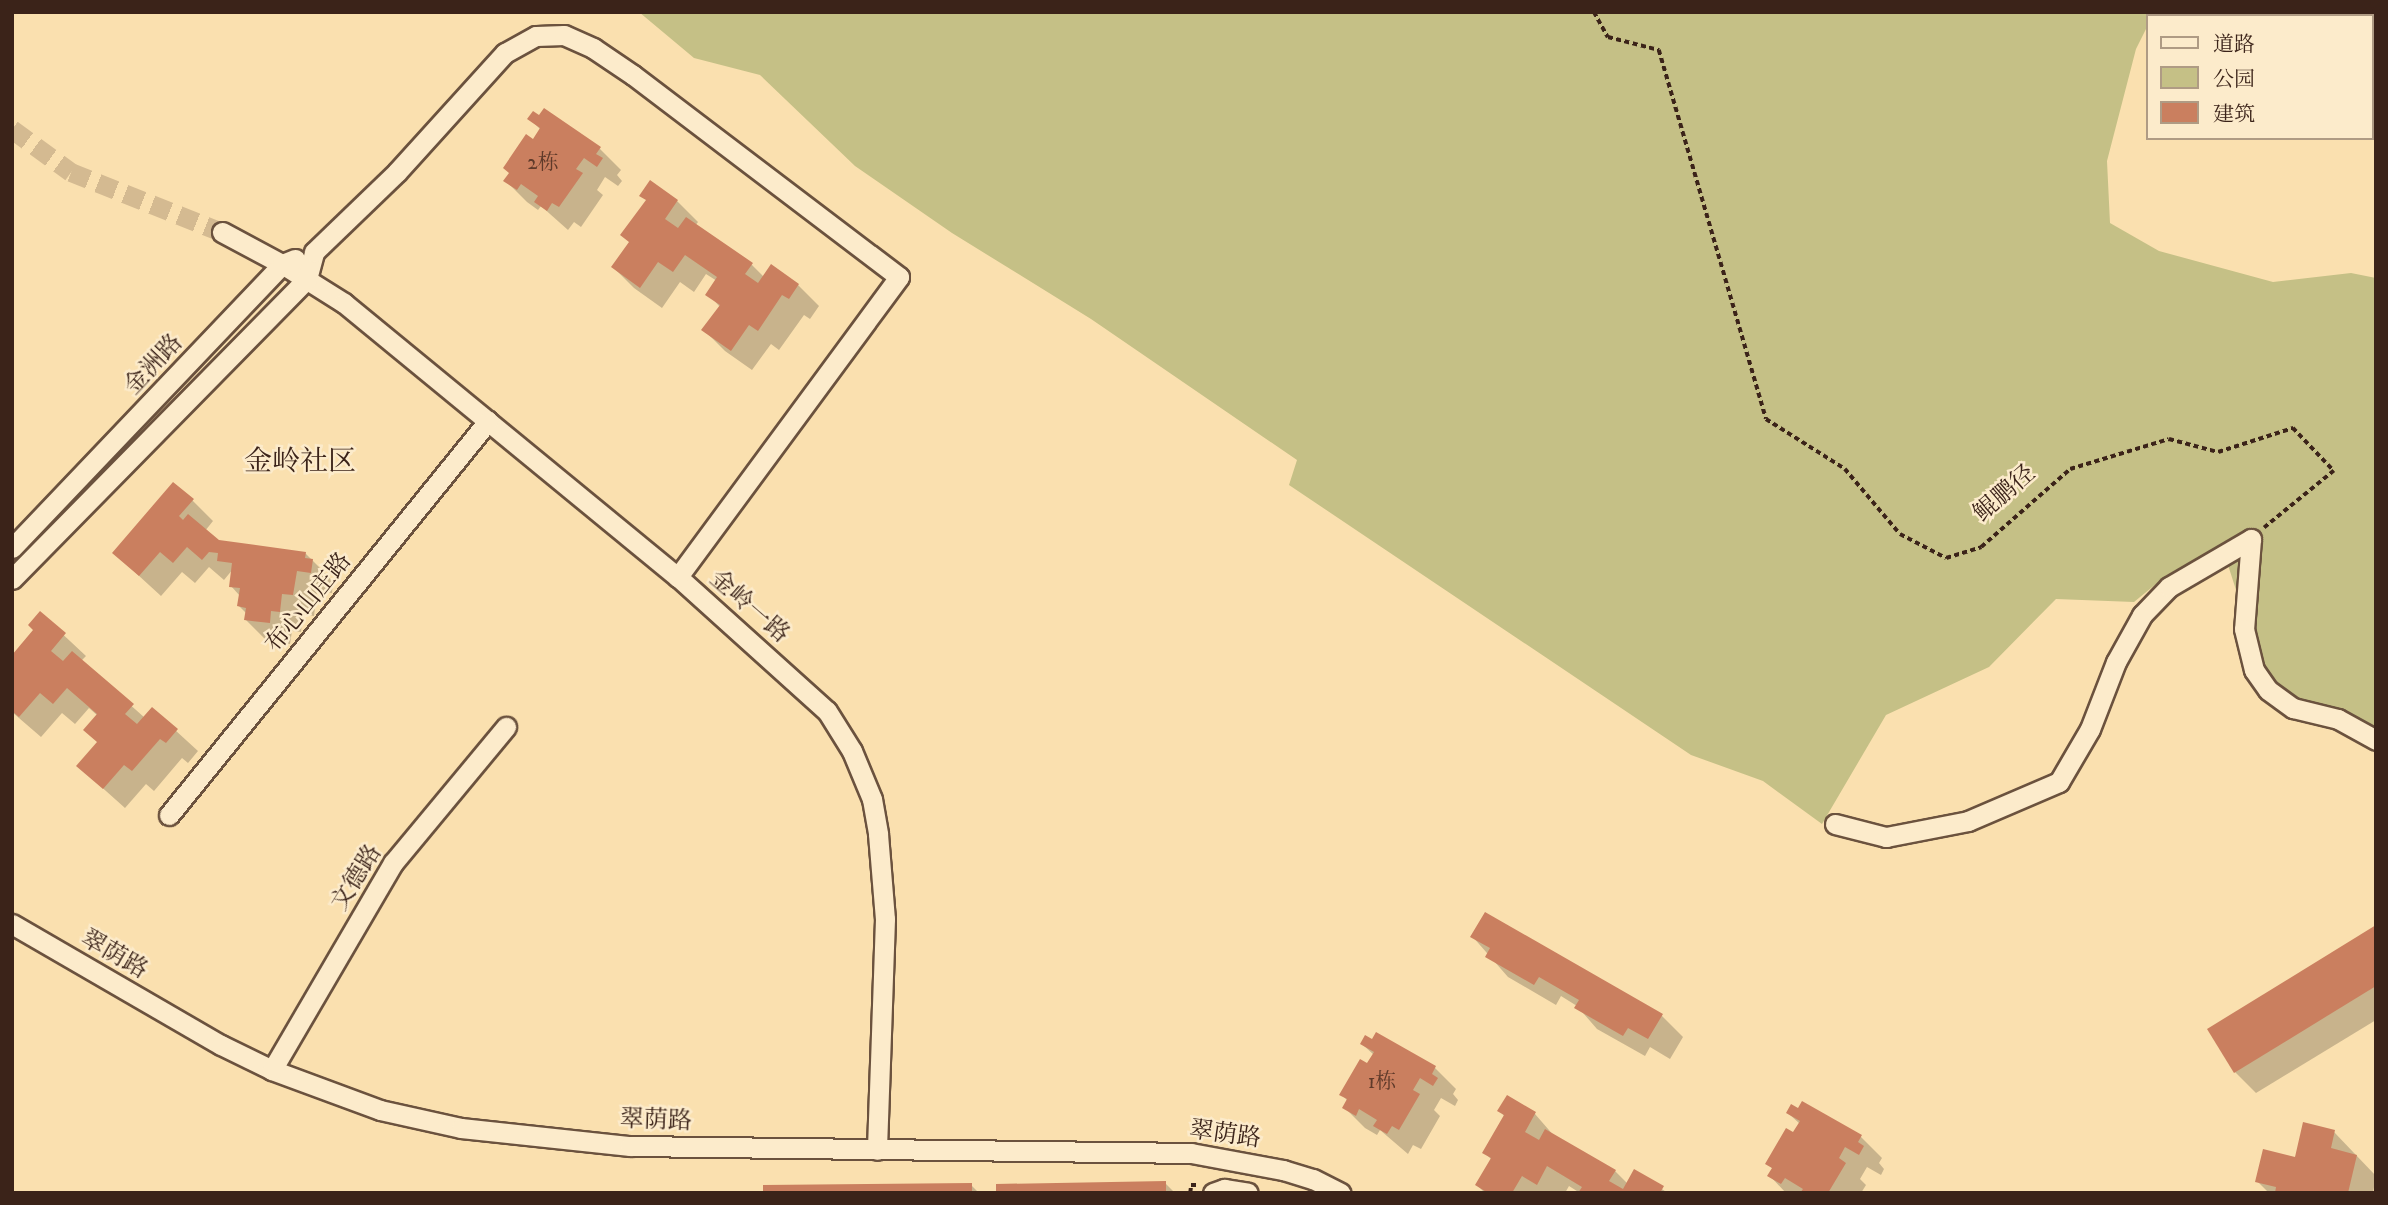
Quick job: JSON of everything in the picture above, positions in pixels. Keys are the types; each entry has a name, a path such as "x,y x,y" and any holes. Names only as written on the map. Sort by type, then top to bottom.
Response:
{"street":[{"path":"222,232 282,264 314,252 397,172 505,53 536,36 564,35 593,48 633,75 899,277 678,576"},
{"path":"307,279 314,252"},
{"name":"金岭一路","path":"282,264 344,303 678,576 827,711 852,751 872,799 885,919 877,1150"},
{"name":"金洲路","path":"12,548 282,264"},
{"name":"金洲路","path":"12,579 307,279"},
{"name":"布心山庄路","path":"169,815 488,421"},
{"path":"2250,539 2244,629 2254,670 2268,690 2293,709 2338,719 2376,740"},
{"path":"1835,824 1886,837 1968,821 2059,782 2090,729 2116,662 2142,615 2169,587 2250,539"},
{"name":"文德路","path":"272,1070 393,863 506,727"},
{"name":"翠荫路","path":"12,924 221,1045 272,1070 380,1110 461,1128 630,1146 1218,1156 1283,1170 1341,1193"},
{"path":"1213,1193 1224,1189 1248,1193"}],"path":[{"name":"鲲鹏径","path":"1594,12 1608,37 1659,50 1747,344 1766,419 1846,470 1900,534 1946,558 1981,547 2070,470 2169,439 2218,452 2293,428 2334,471 2250,539"}],"green space":[{"path":"639,12 2154,12 2146,14 2146,29 2136,49 2107,161 2110,223 2159,251 2273,282 2351,273 2376,278 2376,741 2311,712 2243,661 2236,590 2228,565 2205,560 2167,575 2134,602 2056,599 1989,667 1886,715 1822,824 1763,781 1691,755 1289,485 1297,460 1091,319 952,233 855,166 760,75 694,58"}],"building":[{"path":"544,108 601,147 596,154 603,158 597,167 584,158 576,169 583,173 559,207 552,203 547,211 534,202 538,196 521,184 517,190 503,181 509,173 503,168 526,134 533,139 540,128 527,119 533,111 539,115"},
{"path":"650,180 678,200 665,219 678,228 686,217 753,263 745,274 758,283 771,264 799,284 789,299 782,295 758,331 749,325 731,351 701,330 720,305 705,295 717,277 685,255 673,272 658,262 640,288 611,267 629,242 620,235 646,200 639,196"},
{"path":"173,482 194,499 179,516 183,520 188,514 219,540 306,552 305,558 313,559 311,573 297,571 293,595 282,594 280,612 271,611 270,623 244,620 246,608 237,606 240,588 229,587 232,563 217,561 218,553 209,552 202,560 187,547 173,563 160,552 139,576 112,553"},
{"path":"40,611 66,633 51,651 63,661 72,651 134,704 125,714 137,724 152,707 178,729 166,743 160,739 132,771 124,765 103,789 76,766 97,742 83,730 97,714 67,688 53,704 40,693 19,717 12,711 12,655 33,630 28,625"},
{"path":"1485,912 1663,1014 1648,1039 1628,1028 1623,1036 1574,1008 1579,1000 1539,977 1534,985 1485,957 1490,948 1470,937"},
{"path":"2376,925 2376,986 2234,1073 2207,1029"},
{"path":"1376,1032 1436,1066 1432,1074 1438,1078 1433,1086 1420,1078 1413,1090 1420,1094 1399,1130 1392,1126 1387,1134 1373,1126 1377,1120 1359,1109 1356,1116 1342,1108 1347,1099 1339,1095 1360,1059 1367,1063 1374,1052 1360,1044 1365,1035 1372,1039"},
{"path":"1507,1095 1536,1112 1525,1132 1539,1140 1545,1129 1616,1170 1609,1181 1623,1189 1634,1169 1664,1186 1660,1193 1578,1193 1582,1187 1547,1166 1537,1185 1522,1176 1512,1193 1488,1193 1475,1185 1491,1158 1482,1153 1504,1115 1497,1111"},
{"path":"1802,1101 1862,1135 1858,1142 1864,1146 1859,1155 1845,1147 1839,1158 1846,1163 1828,1193 1800,1193 1803,1189 1785,1178 1781,1184 1767,1176 1772,1168 1765,1164 1786,1128 1793,1132 1800,1121 1786,1113 1791,1104 1798,1108"},
{"path":"2303,1122 2335,1130 2331,1148 2357,1155 2348,1193 2275,1193 2276,1187 2255,1182 2263,1149 2295,1157"},
{"path":"1166,1181 1166,1193 996,1193 996,1184"},
{"path":"972,1183 972,1193 763,1193 763,1185"}],"tunnel":[{"path":"12,129 71,172 222,232"}],"district":[{"name":"金岭社区","path":"300,462"}]}
